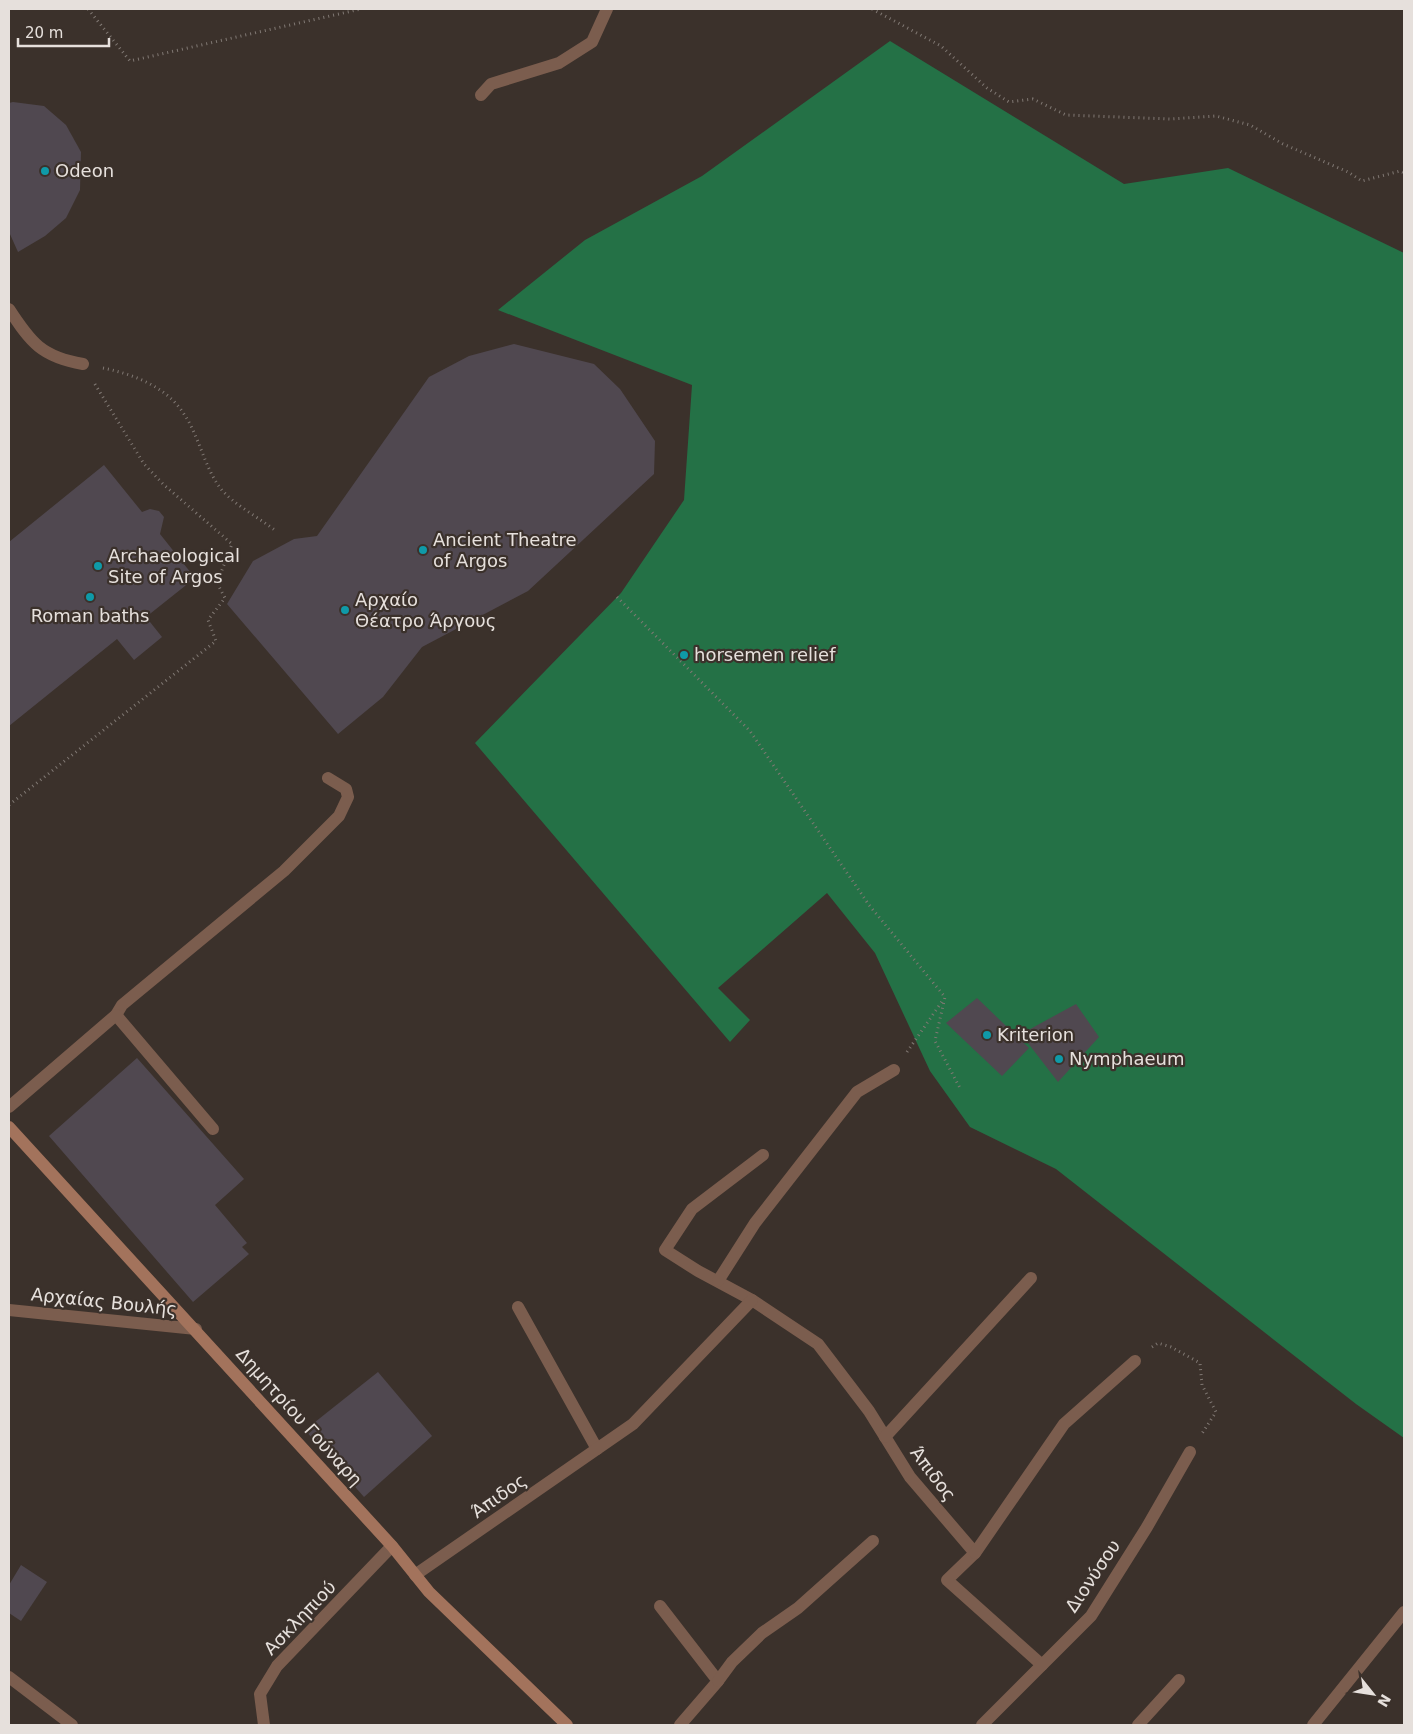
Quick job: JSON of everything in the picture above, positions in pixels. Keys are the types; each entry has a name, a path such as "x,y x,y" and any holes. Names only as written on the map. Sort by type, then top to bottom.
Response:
{"main road":[{"name":"Δημητρίου Γούναρη","path":"9,1127 196,1329 392,1546 429,1592 568,1725"}],"street":[{"path":"481,95 491,84 559,63 592,42 607,9"},
{"path":"9,309 36,346 59,360 83,364"},
{"path":"9,1107 116,1016 122,1005 284,871 339,816 348,797 346,789 328,778"},
{"path":"116,1016 213,1129"},
{"path":"718,1281 755,1223 857,1092 894,1070"},
{"name":"Άπιδος","path":"763,1155 692,1209 665,1250 752,1300 818,1344 869,1411 910,1477 975,1553"},
{"path":"885,1437 1031,1278"},
{"name":"Άπιδος","path":"415,1575 633,1424 752,1300"},
{"path":"518,1307 597,1449"},
{"name":"Αρχαίας Βουλής","path":"9,1310 196,1329"},
{"path":"1042,1665 947,1580 975,1553 1064,1424 1135,1361"},
{"name":"Διονύσου","path":"984,1725 1091,1616 1147,1527 1190,1452"},
{"path":"680,1725 732,1662 762,1633 798,1608 872,1541"},
{"name":"Ασκληπιού","path":"264,1725 260,1694 277,1666 392,1546"},
{"path":"660,1606 718,1681"},
{"path":"1313,1725 1404,1612"},
{"path":"9,1677 72,1725"},
{"path":"1138,1725 1179,1680"}],"path":[{"path":"88,9 130,61 361,9"},
{"path":"872,9 941,46 964,68 1009,102 1033,99 1066,115 1170,119 1216,116 1250,125 1283,144 1348,172 1362,181 1400,171 1404,173"},
{"path":"83,364 117,370 157,386 184,413 210,473 223,492 276,531"},
{"path":"9,805 216,641 208,620 225,598 217,583 232,544 163,484 144,464 83,364"},
{"path":"617,597 750,731 868,905 944,997"},
{"path":"894,1070 944,997"},
{"path":"944,997 935,1042 961,1090"},
{"path":"1158,1343 1184,1353 1200,1364 1202,1384 1216,1412"}],"green space":[{"path":"890,41 1124,184 1228,168 1404,253 1404,1438 1356,1404 1056,1169 970,1127 930,1071 875,953 827,893 718,988 750,1020 730,1042 475,743 621,593 684,500 692,385 498,310 585,240 702,176"}],"building":[{"name":"Odeon","path":"9,103 44,106 66,125 81,152 80,190 66,218 45,236 18,252 9,232"},
{"name":"Ancient Theatre of Argos","path":"514,344 594,364 620,389 655,441 654,474 528,591 422,647 383,697 338,734 227,604 253,561 294,539 317,536 429,377 469,356"},
{"name":"Roman baths","path":"104,465 142,512 150,509 159,511 164,517 160,534 195,578 146,617 162,637 134,660 117,639 9,726 9,542"},
{"name":"Kriterion","path":"977,998 1029,1048 1002,1076 946,1023"},
{"name":"Nymphaeum","path":"1076,1004 1099,1037 1058,1082 1021,1034"},
{"path":"137,1058 244,1179 215,1205 247,1243 242,1247 249,1254 193,1302 49,1136"},
{"path":"378,1372 432,1436 364,1497 305,1430"},
{"path":"21,1565 47,1582 21,1621 9,1613 9,1585"}],"place":[{"name":"Odeon","path":"45,171"},
{"name":"Ancient Theatre of Argos","path":"423,550"},
{"name":"Archaeological Site of Argos","path":"98,566"},
{"name":"Roman baths","path":"90,597"},
{"name":"Αρχαίο Θέατρο Άργους","path":"345,610"},
{"name":"horsemen relief","path":"684,655"},
{"name":"Kriterion","path":"987,1035"},
{"name":"Nymphaeum","path":"1059,1059"}]}
